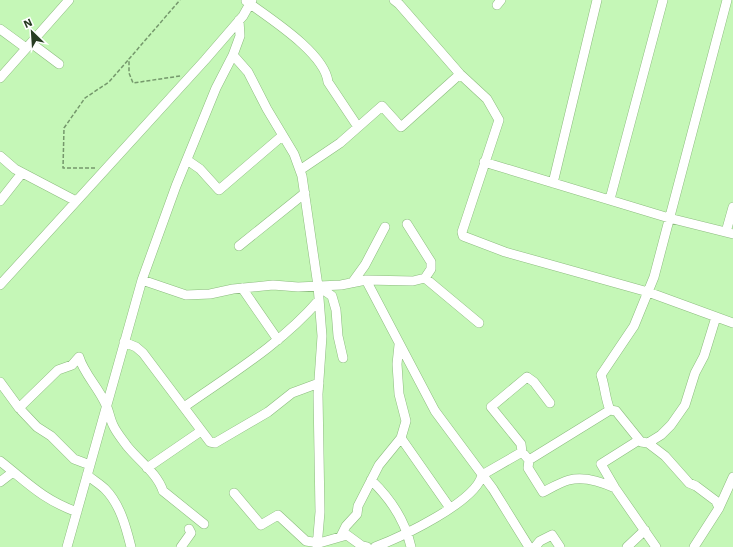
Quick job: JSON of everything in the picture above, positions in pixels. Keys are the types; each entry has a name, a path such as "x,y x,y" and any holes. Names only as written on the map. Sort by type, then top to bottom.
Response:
{"street":[{"path":"0,78 69,0"},
{"path":"394,0 400,4 460,74 487,99 499,120 462,232 464,236 505,252 648,292 733,323"},
{"path":"553,183 597,0"},
{"path":"610,199 663,0"},
{"path":"610,410 605,397 604,383 601,374 634,326 648,292 727,0"},
{"path":"0,285 239,20 249,1 298,40 322,64 327,74 328,82 358,127"},
{"path":"67,547 142,280 216,88 233,55 240,36 239,20"},
{"path":"0,29 59,64"},
{"path":"233,55 248,72 282,136 294,154 300,170 305,193 318,286 322,336 319,383 318,437 321,480 318,545"},
{"path":"300,170 340,142 382,106 401,126 460,74"},
{"path":"187,160 200,169 219,190 282,136"},
{"path":"0,156 22,173 76,201"},
{"path":"484,162 669,218 730,233 733,207"},
{"path":"0,201 22,173"},
{"path":"239,246 305,193"},
{"path":"142,280 186,295 210,294 242,288 274,285 318,286 352,283 366,280 413,281 425,278 431,269 432,262 407,224"},
{"path":"352,283 365,265 385,226"},
{"path":"425,278 479,323"},
{"path":"366,280 435,411 482,475 529,547"},
{"path":"318,286 332,296 336,310 338,336 343,358"},
{"path":"242,288 278,340"},
{"path":"184,407 278,340 305,317 319,300"},
{"path":"656,547 615,488 601,464 643,442 661,435 671,425 685,405 695,373 704,356 716,317"},
{"path":"124,342 136,347 143,353 210,442 215,443 268,412 292,393 319,383"},
{"path":"341,536 346,526 357,514 358,506 379,464 401,438 406,421 399,394 397,364 399,345"},
{"path":"19,408 58,370 72,364 79,357 82,366 106,405 113,425 127,446 160,484 163,491 204,524"},
{"path":"550,403 534,382 527,377 491,407 521,444 522,452 529,460 528,468 544,492 569,480 587,480 605,483 615,488"},
{"path":"0,382 19,408 37,427 51,436 74,459 90,465"},
{"path":"529,460 610,410 616,411 643,442 665,456 689,483 696,486 716,501 719,508"},
{"path":"147,468 201,431"},
{"path":"401,438 450,508"},
{"path":"482,475 522,452"},
{"path":"0,461 34,490 58,505 77,512"},
{"path":"0,482 14,472"},
{"path":"87,475 105,489 115,503 131,547"},
{"path":"375,547 408,533 440,516 481,482 482,475"},
{"path":"694,547 719,508 733,477"},
{"path":"371,480 391,500 408,533 411,547"},
{"path":"234,493 261,525 278,515 306,541 318,545 346,535 362,546 367,547"},
{"path":"181,547 191,532 189,529"},
{"path":"627,547 645,530"},
{"path":"535,547 540,541 552,535 560,547"}],"path":[{"path":"103,171 95,168 63,168 64,128 85,98 109,82 180,0"},
{"path":"129,59 129,73 133,82 190,75"}]}
